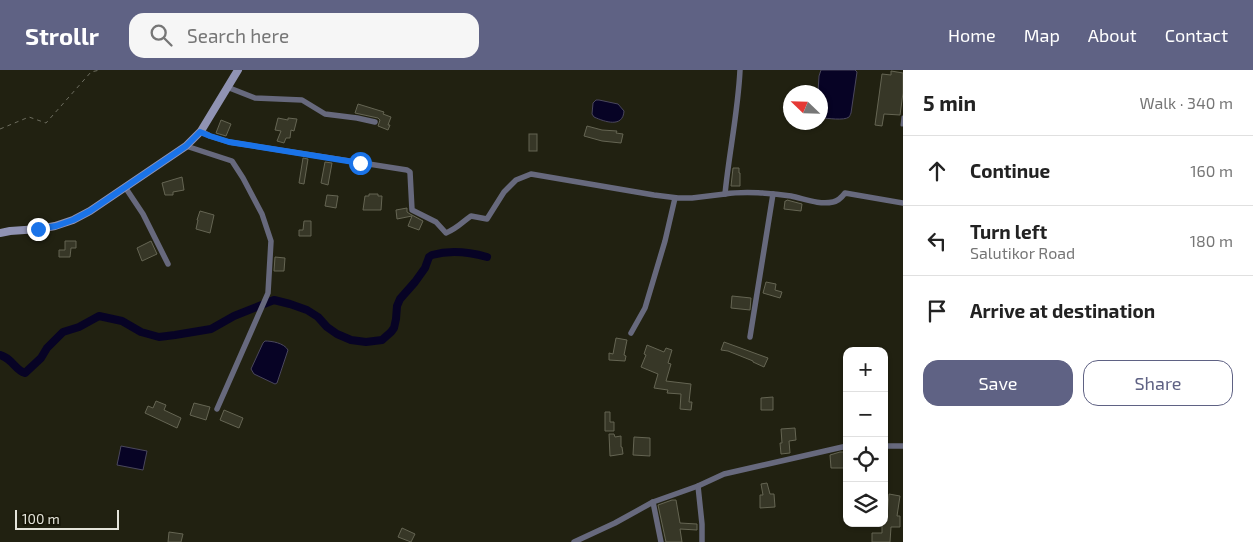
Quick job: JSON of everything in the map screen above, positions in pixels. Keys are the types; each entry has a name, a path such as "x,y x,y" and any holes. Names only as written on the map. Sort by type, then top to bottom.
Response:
{"main road":[{"path":"0,233 56,226 73,220 90,211 186,146 200,132 238,70"}],"street":[{"path":"725,194 740,70"},
{"path":"227,87 255,98 302,100 326,114 375,122"},
{"path":"200,132 229,142 406,170 410,172 412,210 436,222 446,233 456,229 471,216 487,219 504,192 516,180 531,174 675,198 692,198 736,192 789,196 822,203 835,202 846,193 903,203"},
{"path":"186,146 232,161 262,214 271,241 268,294 217,409"},
{"path":"125,187 143,214 168,264"},
{"path":"750,337 773,194"},
{"path":"631,333 645,308 665,241 675,198"},
{"path":"888,446 903,446"},
{"path":"574,542 615,523 653,502 698,486 724,474 843,447"},
{"path":"698,486 702,542"},
{"path":"653,502 661,542"}],"lane":[{"path":"902,125 903,117"}],"path":[{"path":"0,129 30,117 46,123 91,72 100,70"}],"shaded area":[{"path":"821,70 855,70 857,72 849,117 828,118 828,85 818,85"},
{"path":"596,100 618,104 624,111 623,116 617,122 603,121 594,117 592,114 593,103"},
{"path":"265,341 281,344 288,350 277,383 275,384 254,374 251,369"},
{"path":"121,446 147,451 143,470 117,465"}],"building":[{"path":"891,71 903,73 900,115 884,114 882,126 875,125 882,74 891,75"},
{"path":"358,104 384,112 383,114 391,117 388,130 378,126 380,120 378,118 355,113"},
{"path":"278,118 297,119 294,131 291,130 290,138 286,138 284,143 277,141 281,131 275,130"},
{"path":"221,120 231,124 226,136 216,133"},
{"path":"587,126 617,131 616,133 623,134 621,143 602,141 584,136"},
{"path":"529,134 537,134 537,151 529,151"},
{"path":"303,158 308,159 304,184 299,183"},
{"path":"325,162 332,163 328,185 321,183"},
{"path":"733,168 739,168 740,186 731,186"},
{"path":"182,177 184,190 173,192 173,195 165,195 162,183"},
{"path":"369,194 382,196 381,210 363,210 365,196 369,196"},
{"path":"327,195 338,196 336,208 325,206"},
{"path":"785,201 802,204 801,211 784,209"},
{"path":"407,208 407,212 423,221 419,230 408,226 412,216 397,219 396,210"},
{"path":"200,211 214,215 210,233 196,229"},
{"path":"304,221 311,221 311,236 299,236 299,230 303,230"},
{"path":"65,241 76,241 76,248 71,248 70,257 59,257 59,250 65,250"},
{"path":"151,241 157,254 142,261 137,248"},
{"path":"275,257 285,258 284,271 274,271"},
{"path":"766,282 776,284 775,290 782,292 780,298 763,293"},
{"path":"732,296 751,298 750,310 731,308"},
{"path":"616,338 627,340 624,355 626,356 625,361 609,360 609,353 613,354"},
{"path":"724,342 768,358 764,367 728,351 721,350"},
{"path":"647,345 664,352 666,348 672,350 668,363 671,364 666,381 691,384 689,402 692,402 691,410 680,409 681,394 667,393 668,390 654,388 658,374 641,367 646,355 644,354"},
{"path":"773,397 773,410 761,410 761,398"},
{"path":"156,401 166,405 164,410 181,418 177,428 145,413 148,406 153,408"},
{"path":"194,403 210,407 206,420 190,415"},
{"path":"224,410 243,418 239,428 220,420"},
{"path":"605,412 610,412 610,422 614,422 614,431 605,431"},
{"path":"795,428 796,440 789,441 790,453 781,454 781,429"},
{"path":"609,434 614,434 615,437 621,436 623,454 610,456"},
{"path":"634,437 650,438 650,456 633,455"},
{"path":"843,452 843,468 831,468 830,455"},
{"path":"767,483 770,494 774,494 775,507 760,508 760,495 763,495 761,484"},
{"path":"889,494 900,496 897,516 900,516 900,527 891,527 890,542 872,542 872,533 882,533 882,527 888,527"},
{"path":"676,500 680,523 697,524 697,530 680,529 682,542 666,542 658,505"},
{"path":"402,528 415,534 411,542 398,537"},
{"path":"169,532 183,534 181,542 168,542"}],"waterway":[{"path":"0,355 25,373 41,358 47,348 63,332 79,327 99,316 122,321 141,332 159,337 211,329 234,316 274,300 307,310 337,334 351,340 366,342 382,340 394,328 397,306 400,299 425,268 429,257 439,253 453,252 487,257"}],"route":[{"path":"38,229 56,226 90,211 186,146 200,132 229,142 360,163"}]}
